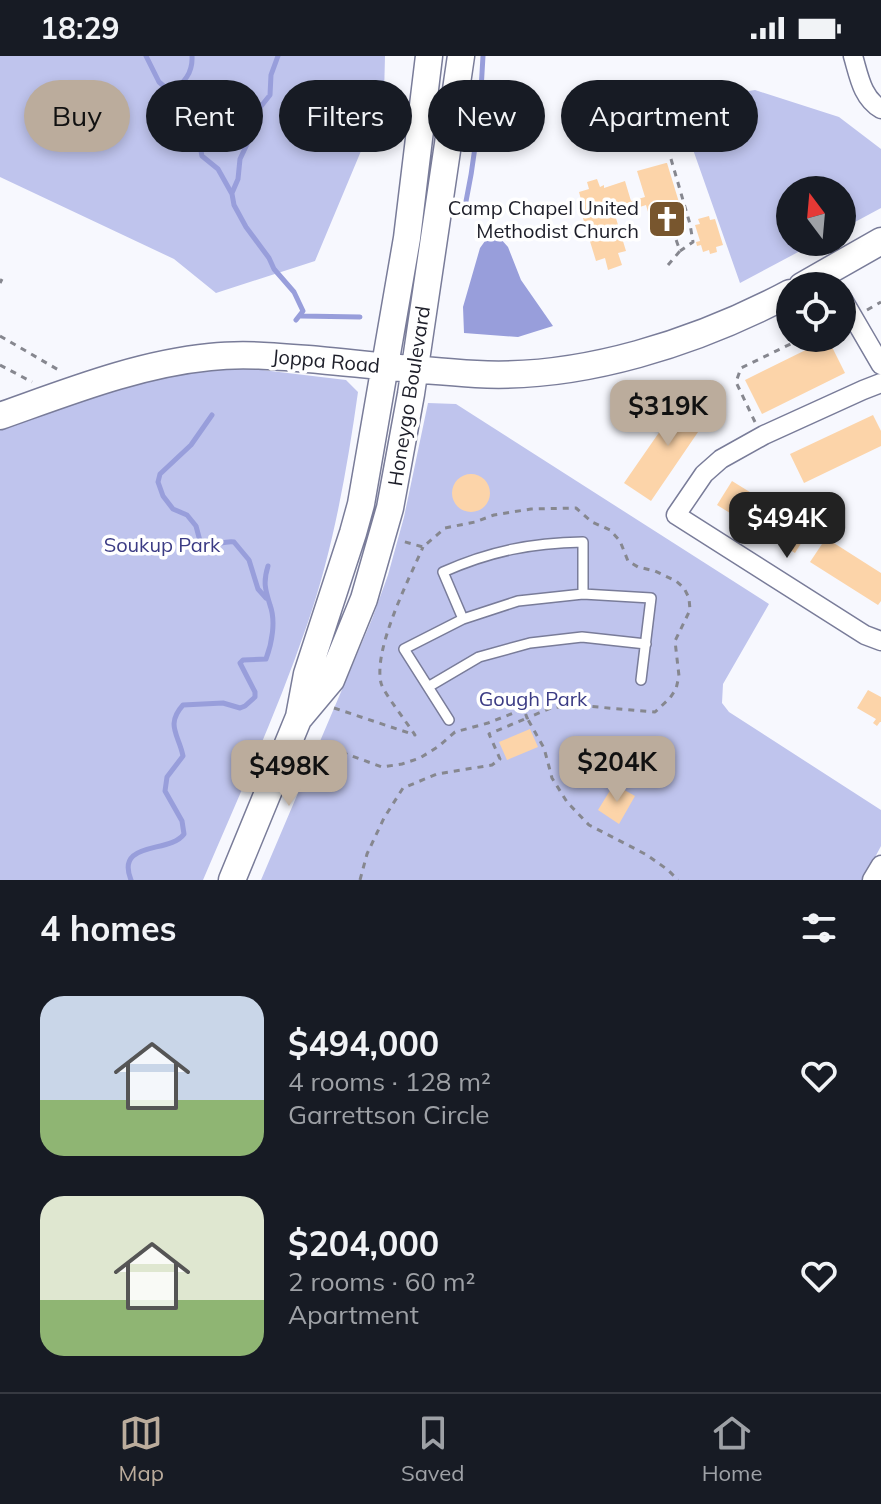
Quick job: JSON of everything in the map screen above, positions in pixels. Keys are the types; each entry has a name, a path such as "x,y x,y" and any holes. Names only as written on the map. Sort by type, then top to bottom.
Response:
{"main road":[{"name":"Honeygo Boulevard","path":"232,880 299,717 307,674 361,504 407,238 429,56"},
{"name":"Honeygo Boulevard","path":"299,717 331,680 364,599 390,508 415,369 461,56"},
{"path":"840,272 881,241"},
{"name":"Joppa Road","path":"0,416 146,368 210,357 270,356 475,374 515,375 581,368 683,339 776,300"}],"street":[{"path":"853,56 866,97 881,109"},
{"path":"856,322 881,365"},
{"path":"881,383 764,435 721,459 704,474 676,515 865,635 881,641"},
{"path":"872,880 881,865"}],"lane":[{"path":"463,619 443,572 505,549 583,542 583,594"},
{"path":"449,720 404,649 463,619 518,601 583,594 651,598 641,680"},
{"path":"428,687 479,657 530,643 582,637 646,644"}],"path":[{"path":"668,265 693,242 671,159"},
{"path":"673,231 680,251"},
{"path":"867,310 881,302"},
{"path":"0,336 86,387"},
{"path":"758,429 736,382 741,368 776,351"},
{"path":"0,365 31,382 50,398"},
{"path":"334,708 415,735 381,684 381,655 423,547"},
{"path":"506,715 511,725"},
{"path":"360,880 367,854 403,788 437,774 492,765 500,759 489,734 527,718 544,748 552,778 567,802 589,825 647,855 678,880"}],"green space":[{"path":"0,56 385,56 384,80 279,80 279,152 361,152 315,261 216,293 174,259 0,177"},
{"path":"758,91 839,117 881,149 881,208 856,221 856,176 776,176 776,256 791,256 740,283 694,152 758,152"},
{"name":"Soukup Park","path":"246,368 346,380 358,392 338,510 316,597 270,722 203,880 0,880 0,423 186,371"},
{"name":"Gough Park","path":"428,403 456,404 769,604 723,684 722,703 729,712 881,810 881,846 863,880 261,880 388,575 404,517"}],"shaded area":[{"path":"500,238 508,247 521,280 553,326 518,337 464,333 463,307 480,248 485,241"}],"building":[{"name":"Camp Chapel United Methodist Church","path":"667,163 685,222 654,232 646,205 615,215 626,251 618,253 622,265 608,270 605,258 596,261 582,215 585,214 579,192 589,189 587,182 597,179 600,187 604,185 604,188 625,181 631,201 645,197 637,171"},
{"path":"709,216 710,220 715,219 723,245 710,254 709,250 703,252 701,245 697,246 696,242 700,241 695,225 700,224 698,219"},
{"path":"802,352 834,352 845,373 762,414 745,380"},
{"path":"685,395 711,413 651,501 624,483"},
{"path":"873,415 881,431 881,446 804,483 790,454"},
{"path":"471,474 484,480 490,493 484,506 471,512 458,506 452,493 458,480"},
{"path":"732,481 810,529 795,553 717,505"},
{"path":"826,538 881,573 881,601 878,605 810,562"},
{"path":"868,690 881,697 881,722 877,726 873,723 876,719 857,708"},
{"path":"530,729 538,747 507,760 499,742"},
{"path":"590,737 607,769 575,783 559,752"},
{"path":"614,784 635,796 619,824 598,810"}],"waterway":[{"path":"146,56 158,80"},
{"path":"192,56 187,77 172,93 172,105 192,128 202,156 218,169 246,227 274,269 294,292 303,311 296,320"},
{"path":"232,193 238,179 240,159 258,110 270,95 271,75 278,56"},
{"path":"464,212 477,134 483,56"},
{"path":"301,316 360,317"},
{"path":"212,415 191,445 160,474 158,482 163,496 173,509 187,515 196,526 200,541 205,546 234,542 249,560 258,589 266,598"},
{"path":"131,880 128,867 137,853 168,844 184,834 182,821 165,791 167,777 183,756 174,724 178,712 183,705 223,703 240,708 255,697 240,663 243,660 266,659 268,653 273,625 265,586 268,566"}],"place":[{"name":"Camp Chapel United Methodist Church","path":"667,219"}]}
